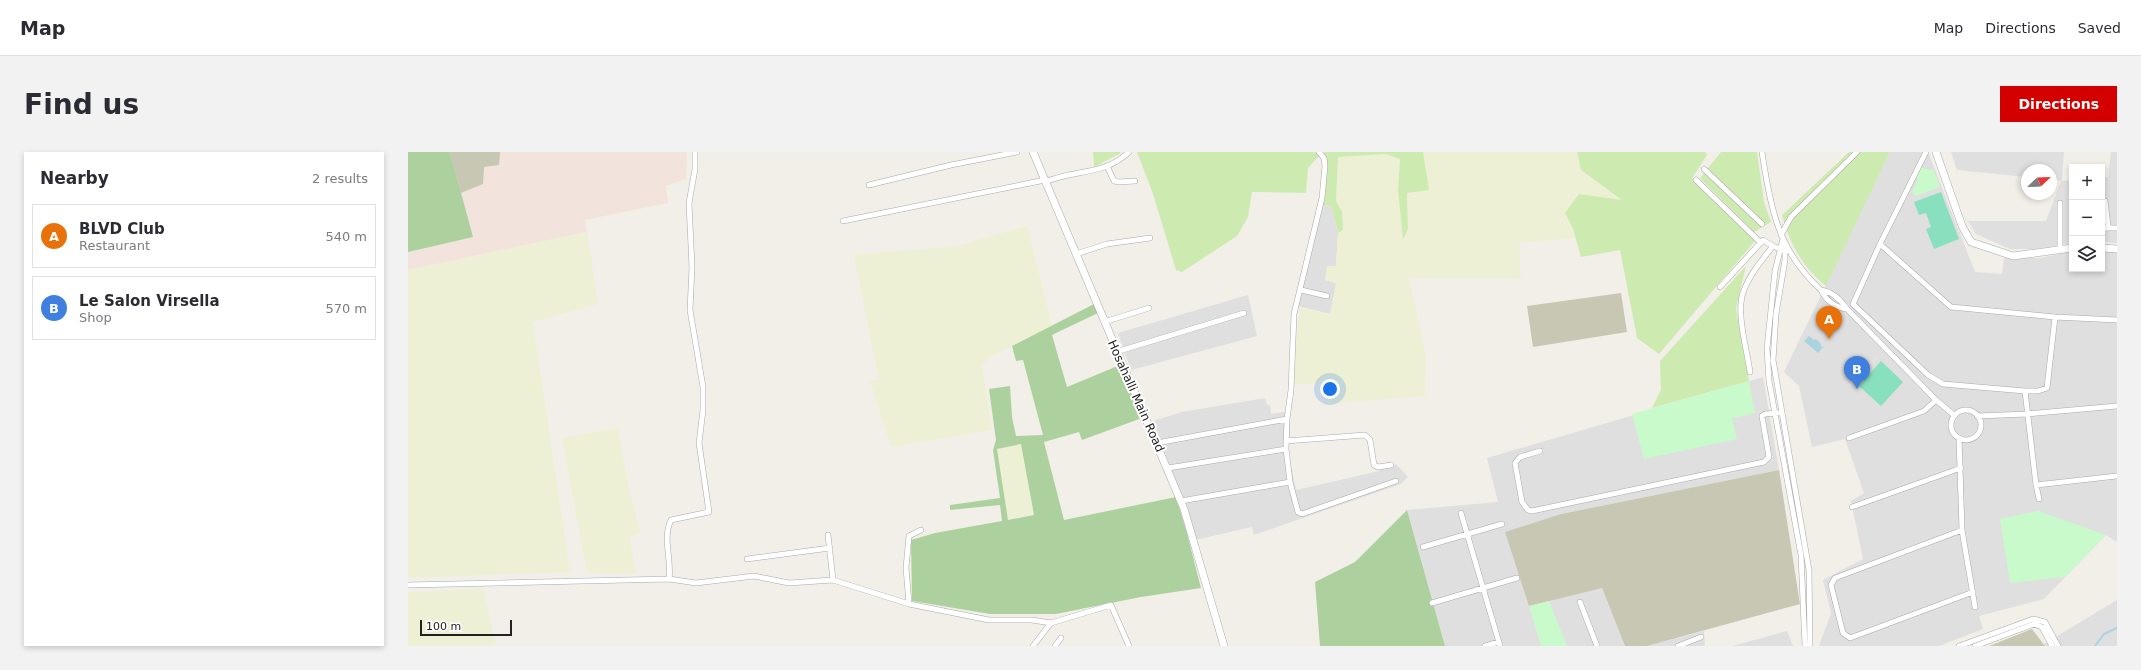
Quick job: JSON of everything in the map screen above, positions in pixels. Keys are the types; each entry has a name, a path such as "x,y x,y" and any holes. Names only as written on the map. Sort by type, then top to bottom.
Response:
{"street":[{"path":"669,579 671,569 666,530 671,520 709,512 699,443 703,410 703,387 690,310 692,267 689,203 695,169 695,152"},
{"path":"870,185 951,165 1018,152"},
{"name":"Hosahalli Main Road","path":"1033,152 1116,352 1168,468 1181,501 1224,646"},
{"path":"843,221 1045,181 1059,175 1089,172 1106,166 1129,152"},
{"path":"1319,152 1324,158 1325,166 1322,198 1294,314 1291,390 1286,441 1290,482 1298,512 1302,514 1396,481"},
{"path":"1762,152 1770,195 1783,239 1798,266 1821,290 1824,296 1837,307 1847,309 1936,400 1954,415"},
{"path":"1805,646 1801,555 1786,483 1775,413 1768,381 1767,348 1774,278 1780,249 1791,217 1857,152"},
{"path":"1926,152 1880,244 1853,304 1928,375 1944,384 2025,391 2038,391 2046,388 2055,317"},
{"path":"1936,152 1962,226 1971,242 2013,256 2069,248"},
{"path":"1106,166 1114,181 1135,181"},
{"path":"1704,169 1762,224"},
{"path":"1696,180 1761,243"},
{"path":"2105,201 2108,226 2105,229"},
{"path":"2060,203 2060,250"},
{"path":"2105,229 2117,228"},
{"path":"1076,254 1107,244 1150,238"},
{"path":"1783,239 1784,260 1776,314 1773,360 1809,570 1805,646"},
{"path":"1720,287 1764,240 1780,249"},
{"path":"1880,244 1951,307 2055,317 2117,320"},
{"path":"1750,372 1740,306 1743,290 1757,266 1773,246"},
{"path":"2105,248 2117,249"},
{"path":"1301,290 1327,296"},
{"path":"1104,322 1150,308"},
{"path":"1116,352 1244,313"},
{"path":"2025,391 2039,499"},
{"path":"1849,438 1924,411 1936,400"},
{"path":"1954,415 1966,410 1977,416 2027,414 2117,406"},
{"path":"1540,451 1520,457 1515,463 1522,502 1528,510 1532,511 1764,462 1769,458 1762,416 1765,414 1781,412"},
{"path":"1954,415 1951,428 1959,438 1965,440 1977,435 1980,422 1977,416"},
{"path":"1157,443 1287,419"},
{"path":"1286,441 1365,435 1370,440 1374,465 1378,468 1391,465"},
{"path":"1959,438 1962,530 1975,607"},
{"path":"1168,468 1286,449"},
{"path":"1852,507 1960,468"},
{"path":"2036,484 2117,476"},
{"path":"1181,501 1290,482"},
{"path":"1461,513 1499,644 1485,646"},
{"path":"1423,547 1502,524"},
{"path":"908,604 906,568 908,536 921,530"},
{"path":"1962,530 1835,578 1831,585 1843,633 1850,638 1973,592"},
{"path":"828,535 833,580"},
{"path":"747,558 830,548"},
{"path":"408,585 669,579 696,583 754,576 789,583 833,580 908,604 989,620 1032,620 1051,623 1111,605 1129,646"},
{"path":"1432,603 1517,578"},
{"path":"1580,602 1597,646"},
{"path":"1959,646 2033,619 2045,622 2058,646"},
{"path":"1034,646 1051,623"},
{"path":"1975,646 2034,624 2042,627 2052,646"},
{"path":"1678,646 1701,637"},
{"path":"1055,646 1061,638"}],"shaded area":[{"path":"408,152 687,152 686,179 666,186 668,203 585,220 587,232 408,270"},
{"path":"450,152 500,152 499,165 484,167 483,184 461,193"},
{"path":"1423,152 1577,152 1581,170 1622,200 1565,213 1576,238 1519,243 1521,279 1409,278 1426,356 1425,396 1325,404 1323,383 1294,385 1295,348 1300,308 1330,314 1336,283 1325,280 1327,266 1336,266 1338,233 1343,229 1342,212 1336,201 1338,157 1386,154 1400,159 1398,191 1403,238 1408,229 1407,193 1423,157"},
{"path":"1890,152 1928,152 1975,272 2002,274 2004,258 2041,258 2069,252 2069,272 2105,272 2105,250 2117,251 2117,542 2106,535 2044,599 1979,616 1983,629 1939,646 1819,646 1831,613 1823,580 1863,559 1851,501 1864,493 1845,439 1812,447 1799,386 1784,372"},
{"path":"1951,152 2064,152 2062,181 2069,180 2069,244 2036,249 2010,249 1976,234 1968,221 2046,221 2054,200 2057,200 2057,192 2061,181 2057,181 2057,164 2021,164 2021,176 1957,170"},
{"path":"2111,152 2117,152 2117,243 2105,242 2105,177 2108,177"},
{"path":"1323,205 1331,206 1338,233 1336,266 1325,280 1337,283 1330,314 1298,306"},
{"path":"1027,226 1052,326 989,357 982,366 992,430 891,447 870,381 879,380 854,255 956,246"},
{"path":"587,232 598,304 533,322 570,572 408,578 408,270"},
{"path":"1621,293 1627,332 1533,347 1527,306"},
{"path":"1248,295 1257,336 1131,370 1118,333"},
{"path":"1876,355 1879,359 1855,383 1852,380"},
{"path":"1763,377 1779,470 1561,514 1602,588 1625,646 1445,646 1407,510 1498,502 1487,458"},
{"path":"1265,398 1267,405 1270,405 1271,414 1290,411 1289,455 1296,490 1375,472 1396,464 1408,477 1401,484 1254,535 1252,527 1195,540 1185,504 1153,421 1182,412"},
{"path":"618,428 630,494 641,533 630,537 636,574 587,573 562,438"},
{"path":"1021,444 1034,515 1008,520 997,449"},
{"path":"1779,470 1800,604 1647,646 1625,646 1602,588 1529,606 1505,532 1561,514"},
{"path":"483,589 496,646 408,646 408,592"},
{"path":"2117,600 2117,646 2045,646 2044,644"},
{"path":"2032,629 2045,646 1989,646"},
{"path":"1704,631 1705,646 1647,646"},
{"path":"1787,631 1793,646 1732,646"}],"green space":[{"path":"408,152 450,152 473,237 408,252"},
{"path":"1093,152 1120,152 1121,153 1094,167"},
{"path":"1137,152 1323,152 1308,168 1306,193 1252,192 1248,217 1237,236 1182,272 1176,270 1153,194"},
{"path":"1324,152 1423,152 1429,190 1407,193 1408,229 1403,239 1398,191 1400,159 1386,154 1338,157 1336,201 1342,212 1343,230 1338,233 1331,206 1323,205 1326,160"},
{"path":"1577,152 1705,152 1707,155 1692,178 1755,241 1659,354 1637,338 1620,250 1581,257 1573,229 1565,213 1579,194 1622,200 1581,170"},
{"path":"1721,152 1757,152 1764,202 1771,222 1754,232 1700,178"},
{"path":"1849,152 1890,152 1826,286 1811,272 1798,255 1789,236 1782,215"},
{"path":"1922,167 1929,170 1933,169 1940,187 1916,196 1912,193 1918,179 1916,177"},
{"path":"1941,192 1959,239 1934,249 1926,229 1931,227 1926,213 1919,215 1914,202"},
{"path":"1746,266 1736,309 1749,381 1652,408 1661,390 1660,361"},
{"path":"1094,304 1098,313 1052,335 1067,387 1120,365 1142,418 1082,440 1079,432 1044,442 1064,520 1176,497 1201,588 1141,597 1056,614 990,614 912,601 911,540 935,533 1002,521 1000,505 950,510 950,505 1000,498 993,450 996,440 989,389 1010,386 1012,417 1016,436 1043,435 1023,360 1016,361 1012,346","holes":["1021,444 1034,515 1008,520 997,449"]},
{"path":"1881,361 1903,382 1881,406 1859,386"},
{"path":"1749,381 1755,413 1732,418 1737,439 1644,459 1632,414"},
{"path":"1407,510 1445,646 1320,646 1315,582 1355,562"},
{"path":"2038,511 2106,535 2065,577 2010,583 2000,519"},
{"path":"1549,601 1567,646 1541,646 1529,606"}],"water":[{"path":"1809,336 1814,340 1816,339 1821,344 1821,347 1824,346 1818,353 1804,341"}],"waterway":[{"path":"2095,646 2104,634 2117,628"}],"place":[{"name":"BLVD Club","path":"1829,339"},
{"name":"Le Salon Virsella","path":"1857,389"}]}
